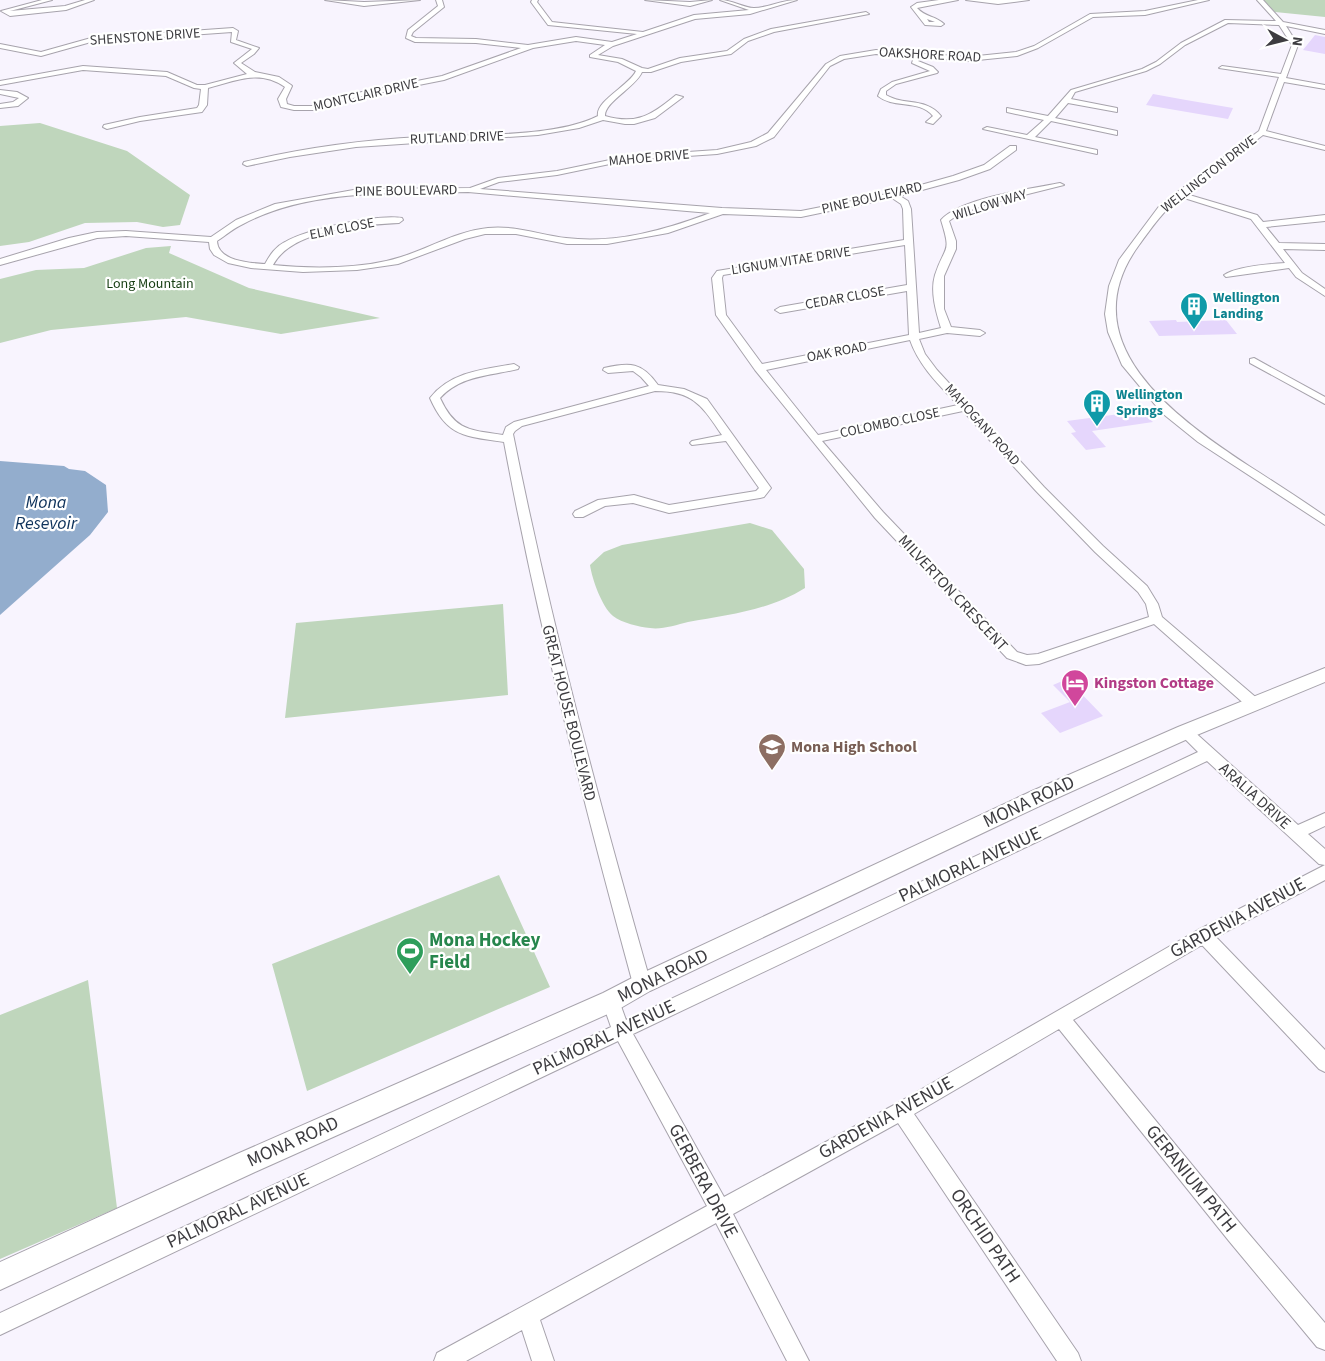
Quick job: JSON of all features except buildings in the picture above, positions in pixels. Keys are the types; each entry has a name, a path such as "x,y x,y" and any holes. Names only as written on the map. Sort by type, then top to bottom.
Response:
{"street":[{"path":"49,0 4,11 10,14 53,10 91,0"},
{"path":"328,0 364,4 417,0"},
{"path":"439,0 441,7 410,31 408,36 414,40 476,41 532,46"},
{"path":"535,0 534,2 550,24 648,33"},
{"path":"648,0 690,4 709,0"},
{"path":"723,0 756,10"},
{"name":"MONTCLAIR DRIVE","path":"0,83 83,68 166,74 189,85 205,87 253,74 282,80 289,86 282,99 284,105 307,109 352,96 444,78 532,46 576,39 612,44 694,17 734,15 794,0"},
{"path":"922,17 915,10 914,7 916,5 955,0"},
{"path":"969,0 998,2 1026,0"},
{"name":"OAKSHORE ROAD","path":"807,90 828,65 842,57 876,52 968,59 1017,54 1036,47 1092,15 1145,13 1206,0"},
{"path":"1260,0 1281,23"},
{"path":"1029,138 1058,112 1073,90 1144,70 1158,63 1183,44 1242,12"},
{"path":"612,44 592,56 623,61 640,70 650,71 680,60 729,53 746,40 773,30 866,14"},
{"path":"1227,21 1281,23 1325,32"},
{"name":"WELLINGTON DRIVE","path":"1281,23 1295,45 1262,132 1162,207 1122,262 1114,286 1110,314 1118,347 1127,365 1166,411 1202,440 1325,521"},
{"name":"SHENSTONE DRIVE","path":"0,46 35,55 90,40 233,30 235,31 233,41 256,48 253,53 237,63 253,74"},
{"path":"919,55 914,62 931,68 935,72 894,83 883,90 882,96 893,101 917,104 928,108 937,116 930,122"},
{"path":"1222,68 1325,87"},
{"path":"640,70 636,79 604,106 601,112 602,117 611,120 645,121 659,114 679,97"},
{"path":"107,128 140,119 199,110 203,105 205,87"},
{"name":"MAHOE DRIVE","path":"468,190 498,180 550,174 629,158 717,152 753,144 771,135 807,90"},
{"path":"0,92 24,98 15,104 0,106"},
{"path":"1066,100 1114,110"},
{"path":"1010,110 1114,133"},
{"name":"RUTLAND DRIVE","path":"247,164 277,156 373,143 525,135 589,122 602,117"},
{"path":"987,129 1094,152"},
{"path":"1262,132 1325,148"},
{"name":"PINE BOULEVARD","path":"722,211 686,224 618,241 568,241 508,230 497,230 466,236 414,256 377,266 334,270 283,269 248,265 226,259 216,253 213,247 213,240 239,222 259,213 278,206 359,191 468,190 722,211 801,214 892,195 987,167 1014,148"},
{"name":"WILLOW WAY","path":"947,330 939,309 939,276 952,249 952,241 945,220 949,216 992,201 1060,185"},
{"path":"1179,194 1254,217 1299,275 1325,293"},
{"name":"MAHOGANY ROAD","path":"892,195 905,203 914,337 920,354 933,372 1040,489 1099,549 1143,589 1152,604 1156,619"},
{"path":"1261,226 1325,218"},
{"name":"ELM CLOSE","path":"268,267 272,256 283,247 309,234 360,223 399,220"},
{"path":"0,262 98,235 137,234 213,240"},
{"name":"LIGNUM VITAE DRIVE","path":"815,439 759,368 721,315 717,278 720,273 909,242"},
{"path":"1276,246 1325,247"},
{"path":"1229,276 1259,268 1291,265"},
{"name":"CEDAR CLOSE","path":"780,310 911,287"},
{"path":"914,337 947,330 980,333"},
{"name":"OAK ROAD","path":"759,368 914,337"},
{"path":"1254,361 1325,400"},
{"path":"608,370 630,366 636,367 647,376 656,388"},
{"path":"514,367 452,382 442,389 435,398 450,424 467,430 509,439 510,429 518,424 656,388 681,391 703,401 765,488 760,494 670,508 662,508 634,499 602,503 579,514"},
{"name":"COLOMBO CLOSE","path":"815,439 965,406"},
{"path":"696,443 729,437"},
{"name":"GREAT HOUSE BOULEVARD","path":"509,439 544,611 591,799 642,984"},
{"name":"MILVERTON CRESCENT","path":"815,439 879,515 1012,655 1026,660 1039,659 1156,619"},
{"path":"1156,619 1254,704"},
{"name":"MONA ROAD","path":"0,1276 254,1159 612,1001 642,984 1039,797 1185,732 1325,675"},
{"name":"ARALIA DRIVE","path":"1185,732 1325,859"},
{"name":"PALMORAL AVENUE","path":"0,1324 1208,754"},
{"path":"1297,833 1325,819"},
{"name":"GARDENIA AVENUE","path":"445,1361 901,1111 1204,935 1325,872"},
{"path":"1204,935 1325,1064"},
{"name":"GERBERA DRIVE","path":"612,1001 620,1030 720,1210 798,1361"},
{"name":"GERANIUM PATH","path":"1060,1017 1236,1234 1325,1340"},
{"name":"ORCHID PATH","path":"901,1111 1070,1361"},
{"path":"528,1316 543,1361"}],"green space":[{"path":"1263,0 1325,0 1325,17 1275,12"},
{"path":"40,123 127,151 190,195 180,225 163,227 137,222 85,223 29,242 0,246 0,126"},
{"name":"Long Mountain","path":"171,246 169,253 249,288 380,318 281,334 186,317 51,330 0,343 0,279 36,270 84,268 146,248"},
{"path":"750,523 772,530 804,569 805,588 778,602 763,607 659,628 641,627 621,621 609,612 601,600 590,565 604,552 622,545"},
{"path":"503,604 508,695 285,718 296,623"},
{"name":"Mona Hockey Field","path":"499,875 550,987 307,1091 272,964"},
{"path":"88,980 117,1208 0,1259 0,1015"}],"water":[{"name":"Mona Resevoir","path":"0,461 64,466 69,469 85,471 106,485 108,512 90,535 0,615"}],"place":[{"name":"Wellington Landing","path":"1194,330"},
{"name":"Wellington Springs","path":"1097,427"},
{"name":"Kingston Cottage","path":"1075,707"},
{"name":"Mona High School","path":"772,771"},
{"name":"Mona Hockey Field","path":"410,975"}]}
